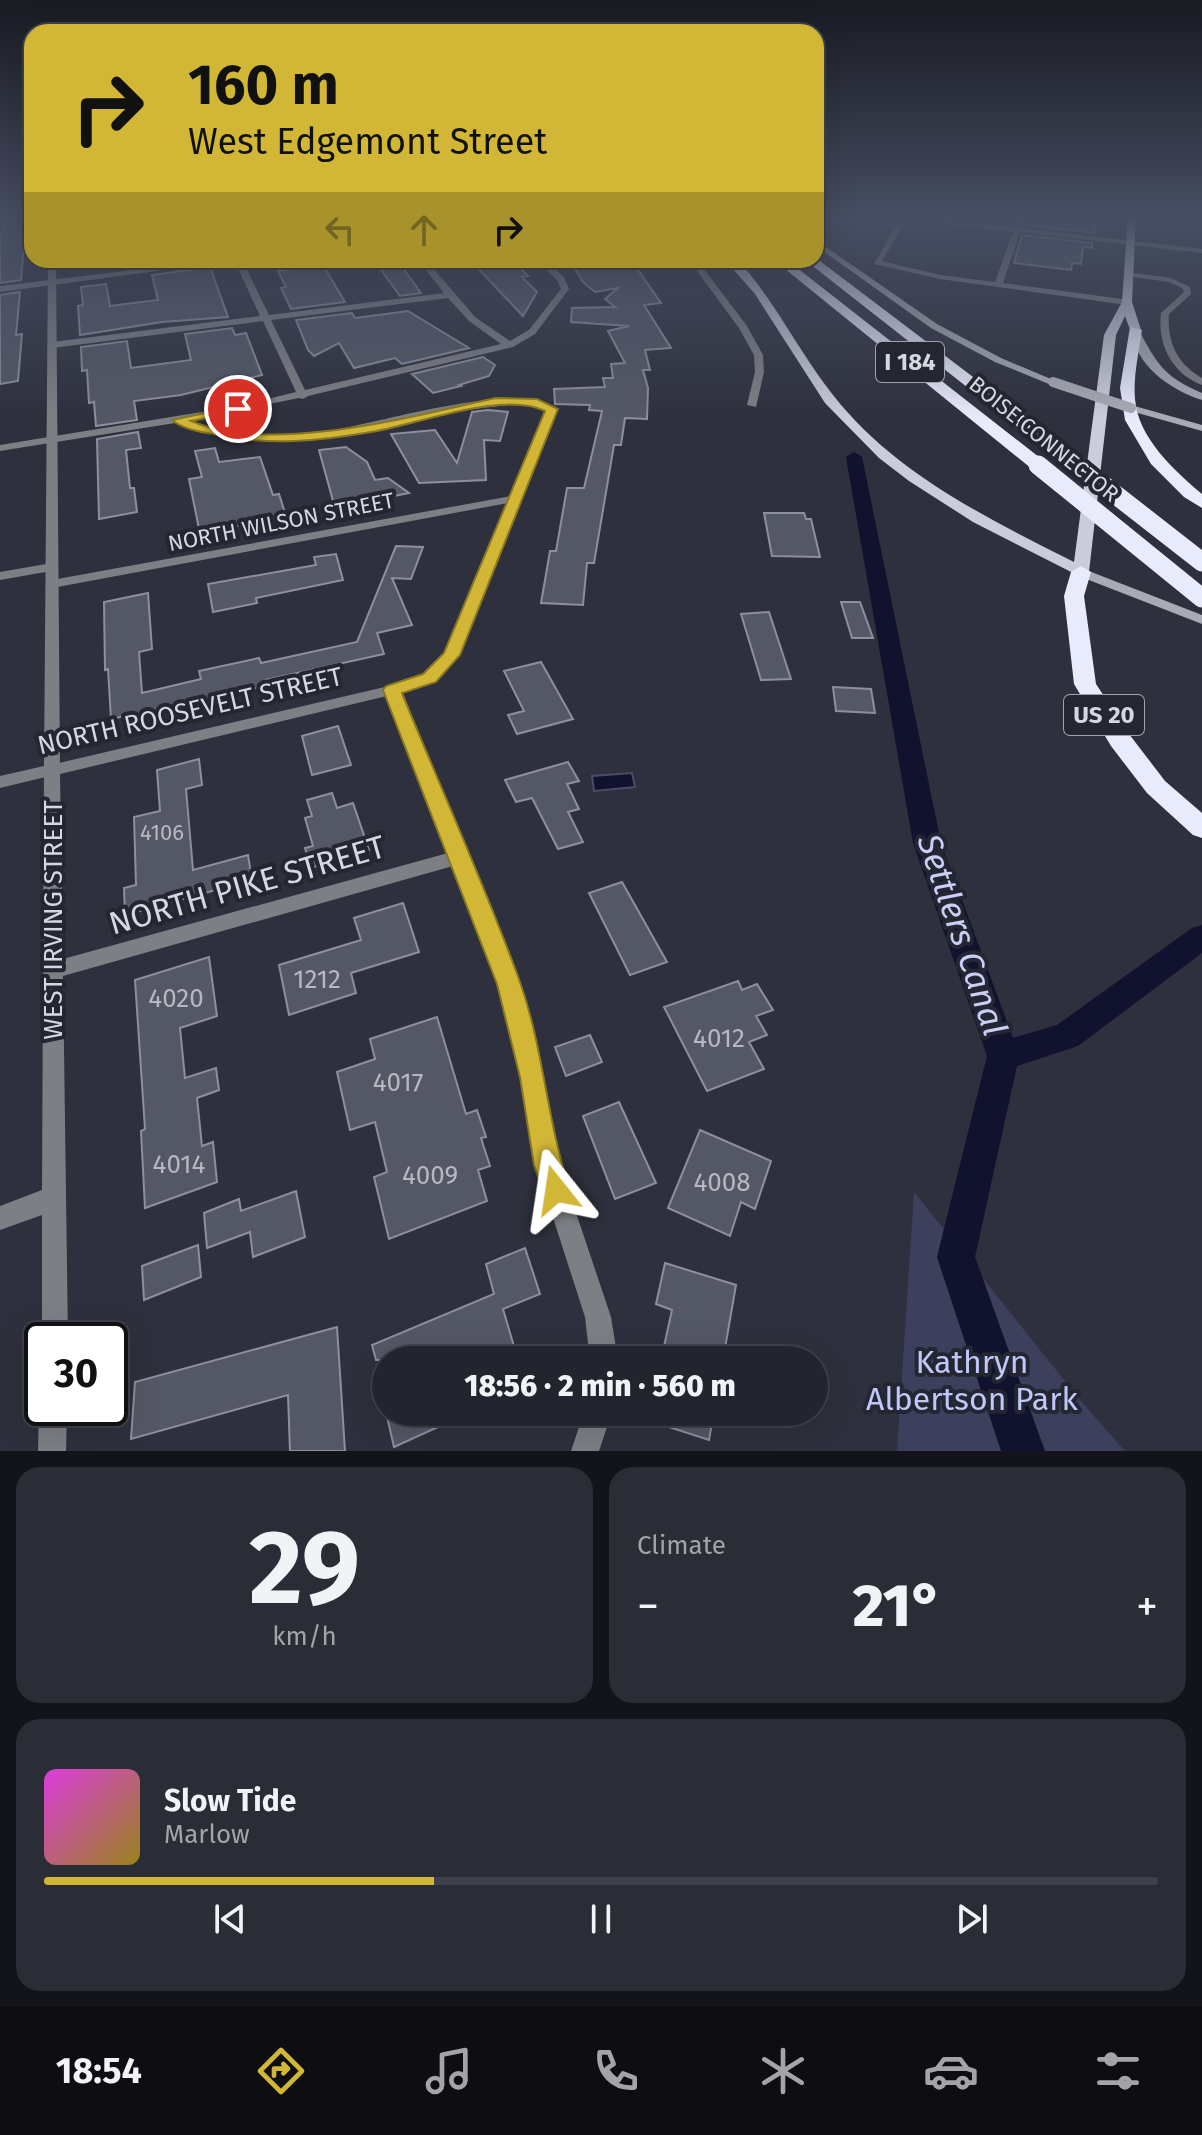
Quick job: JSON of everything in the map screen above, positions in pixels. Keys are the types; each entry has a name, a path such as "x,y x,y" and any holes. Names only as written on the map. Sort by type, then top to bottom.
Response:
{"highway":[{"name":"BOISE CONNECTOR","path":"810,284 1202,598"},
{"name":"BOISE CONNECTOR","path":"842,284 1202,562"},
{"name":"US 20","path":"1135,330 1127,403 1141,436 1165,471 1202,503"},
{"name":"US 20","path":"1081,572 1074,596 1085,684 1120,740 1156,787 1202,828"}],"main road":[{"path":"751,284 768,303 828,398 857,431 942,498 1081,572 1202,620"},
{"path":"875,284 934,326 978,350 1053,382 1202,428"},
{"name":"US 20","path":"1081,572 1110,335 1127,302 1129,284"},
{"name":"US 20","path":"1127,302 1135,330"},
{"path":"1135,330 1146,360 1158,372 1202,397"}],"street":[{"path":"0,289 46,284"},
{"name":"WEST IRVING STREET","path":"52,284 55,1322"},
{"path":"250,284 303,396"},
{"path":"441,284 490,336 510,345"},
{"path":"0,448 178,420 303,396 510,345 532,332 565,289 563,284"},
{"path":"707,284 754,343 760,367 752,405"},
{"path":"989,284 1127,302"},
{"path":"1179,284 1188,292 1165,313 1165,328 1173,360 1180,369 1202,382"},
{"path":"52,345 450,295"},
{"name":"NORTH ROOSEVELT STREET","path":"0,782 392,690 430,678 452,655 552,414 547,405 537,402 481,404 372,428 305,438 236,435 195,427 178,420"},
{"name":"NORTH WILSON STREET","path":"52,584 517,498"},
{"path":"0,576 52,567"},
{"path":"392,690 509,984 533,1077 548,1165 598,1317 602,1346"},
{"name":"NORTH PIKE STREET","path":"53,970 458,857"},
{"path":"0,1218 54,1198"},
{"path":"52,1451 53,1426"},
{"path":"585,1451 593,1426"}],"green space":[{"name":"Kathryn Albertson Park","path":"914,1192 1080,1400 1125,1451 897,1451"}],"shaded area":[{"path":"632,773 635,787 594,791 592,776"}],"building":[{"path":"106,284 110,306 158,300 154,284 216,284 228,317 162,322 80,335 78,306 83,305 81,287"},
{"path":"284,284 334,284 345,302 291,309 281,288 286,287"},
{"path":"391,284 414,284 421,293 400,296"},
{"path":"492,284 529,284 537,292 523,316"},
{"path":"585,284 648,284 661,303 644,305 671,348 645,350 650,370 643,370 648,388 647,419 625,418 621,445 614,445 594,563 587,563 583,605 541,603 550,551 556,551 567,488 584,488 602,411 589,410 590,405 555,404 554,389 605,387 603,378 613,378 611,364 625,363 608,331 629,326 571,322 572,308 615,307 605,299 618,288 595,292"},
{"path":"20,292 16,335 22,334 18,381 0,384 0,295"},
{"path":"408,311 469,348 402,364 395,358 354,368 339,343 314,356 308,350 296,320 352,313 355,318"},
{"path":"232,328 235,335 246,333 262,375 181,395 134,401 137,420 96,426 94,402 89,403 87,370 82,371 81,347 127,341 131,368 191,360 185,334"},
{"path":"483,357 495,365 489,376 433,393 412,374"},
{"path":"472,412 508,412 500,441 484,440 486,480 419,483 391,434 435,430 457,463"},
{"path":"138,432 141,448 126,450 130,488 134,488 137,512 99,519 97,439"},
{"path":"346,447 367,462 375,480 388,478 409,493 335,508 319,450"},
{"path":"215,448 219,462 260,457 273,495 279,494 286,516 200,534 189,479 202,477 195,451"},
{"path":"764,513 804,513 806,519 811,519 820,557 772,556"},
{"path":"396,546 423,547 411,579 392,578 412,625 377,633 384,654 265,680 266,686 111,719 108,669 105,670 104,602 148,593 152,649 139,652 142,693 201,679 199,671 259,658 261,663 357,642"},
{"path":"336,554 343,580 256,598 257,603 213,612 208,584 316,565 314,557"},
{"path":"841,602 860,602 873,638 852,638"},
{"path":"769,612 791,679 761,680 741,614"},
{"path":"541,662 573,719 517,734 508,715 524,711 504,671"},
{"path":"833,687 871,689 875,713 836,711"},
{"path":"338,726 351,765 312,775 302,736"},
{"path":"199,759 202,785 186,789 193,870 248,855 252,880 125,915 124,888 136,885 134,817 160,811 157,770"},
{"path":"568,762 579,781 567,784 579,809 568,812 583,842 558,849 532,798 516,802 505,780"},
{"path":"332,793 337,808 353,803 369,850 311,868 305,848 313,846 305,818 312,816 307,800"},
{"path":"622,882 667,962 630,975 589,893"},
{"path":"403,903 419,952 351,973 356,993 289,1015 279,965 361,940 354,918"},
{"path":"209,957 217,1016 180,1028 185,1078 216,1068 219,1090 197,1098 202,1146 213,1142 217,1182 145,1208 141,1131 145,1129 135,980"},
{"path":"738,981 742,990 757,984 773,1010 756,1016 767,1035 749,1042 764,1069 707,1091 664,1007"},
{"path":"437,1017 466,1114 477,1110 486,1137 481,1138 490,1166 478,1170 487,1201 389,1239 374,1177 387,1172 375,1122 350,1130 337,1072 375,1059 370,1039"},
{"path":"590,1035 602,1062 566,1076 555,1047"},
{"path":"619,1102 656,1183 615,1199 583,1116"},
{"path":"700,1130 771,1161 755,1209 741,1202 730,1236 668,1208"},
{"path":"296,1191 305,1237 253,1257 250,1232 207,1248 204,1213 239,1199 241,1211"},
{"path":"198,1245 201,1277 144,1300 142,1266"},
{"path":"525,1248 540,1294 503,1309 514,1346 372,1346 494,1294 486,1264"},
{"path":"665,1263 736,1285 725,1346 664,1346 672,1310 656,1304"},
{"path":"337,1327 345,1451 290,1451 288,1395 131,1439 135,1382"},
{"path":"389,1426 440,1426 394,1447"},
{"path":"666,1426 712,1426 709,1440"}],"waterway":[{"name":"Settlers Canal","path":"854,457 927,843 1003,1056"},
{"path":"1003,1056 1067,1036 1202,937"},
{"name":"Settlers Canal","path":"1003,1056 956,1257 1023,1451"},
{"name":"Settlers Canal","path":"1017,1451 1019,1444"}],"route":[{"path":"238,409 178,420 195,427 236,435 305,438 372,428 496,402 537,402 552,409 452,655 443,668 430,678 392,690 509,984 533,1077 548,1165 556,1190"}]}
